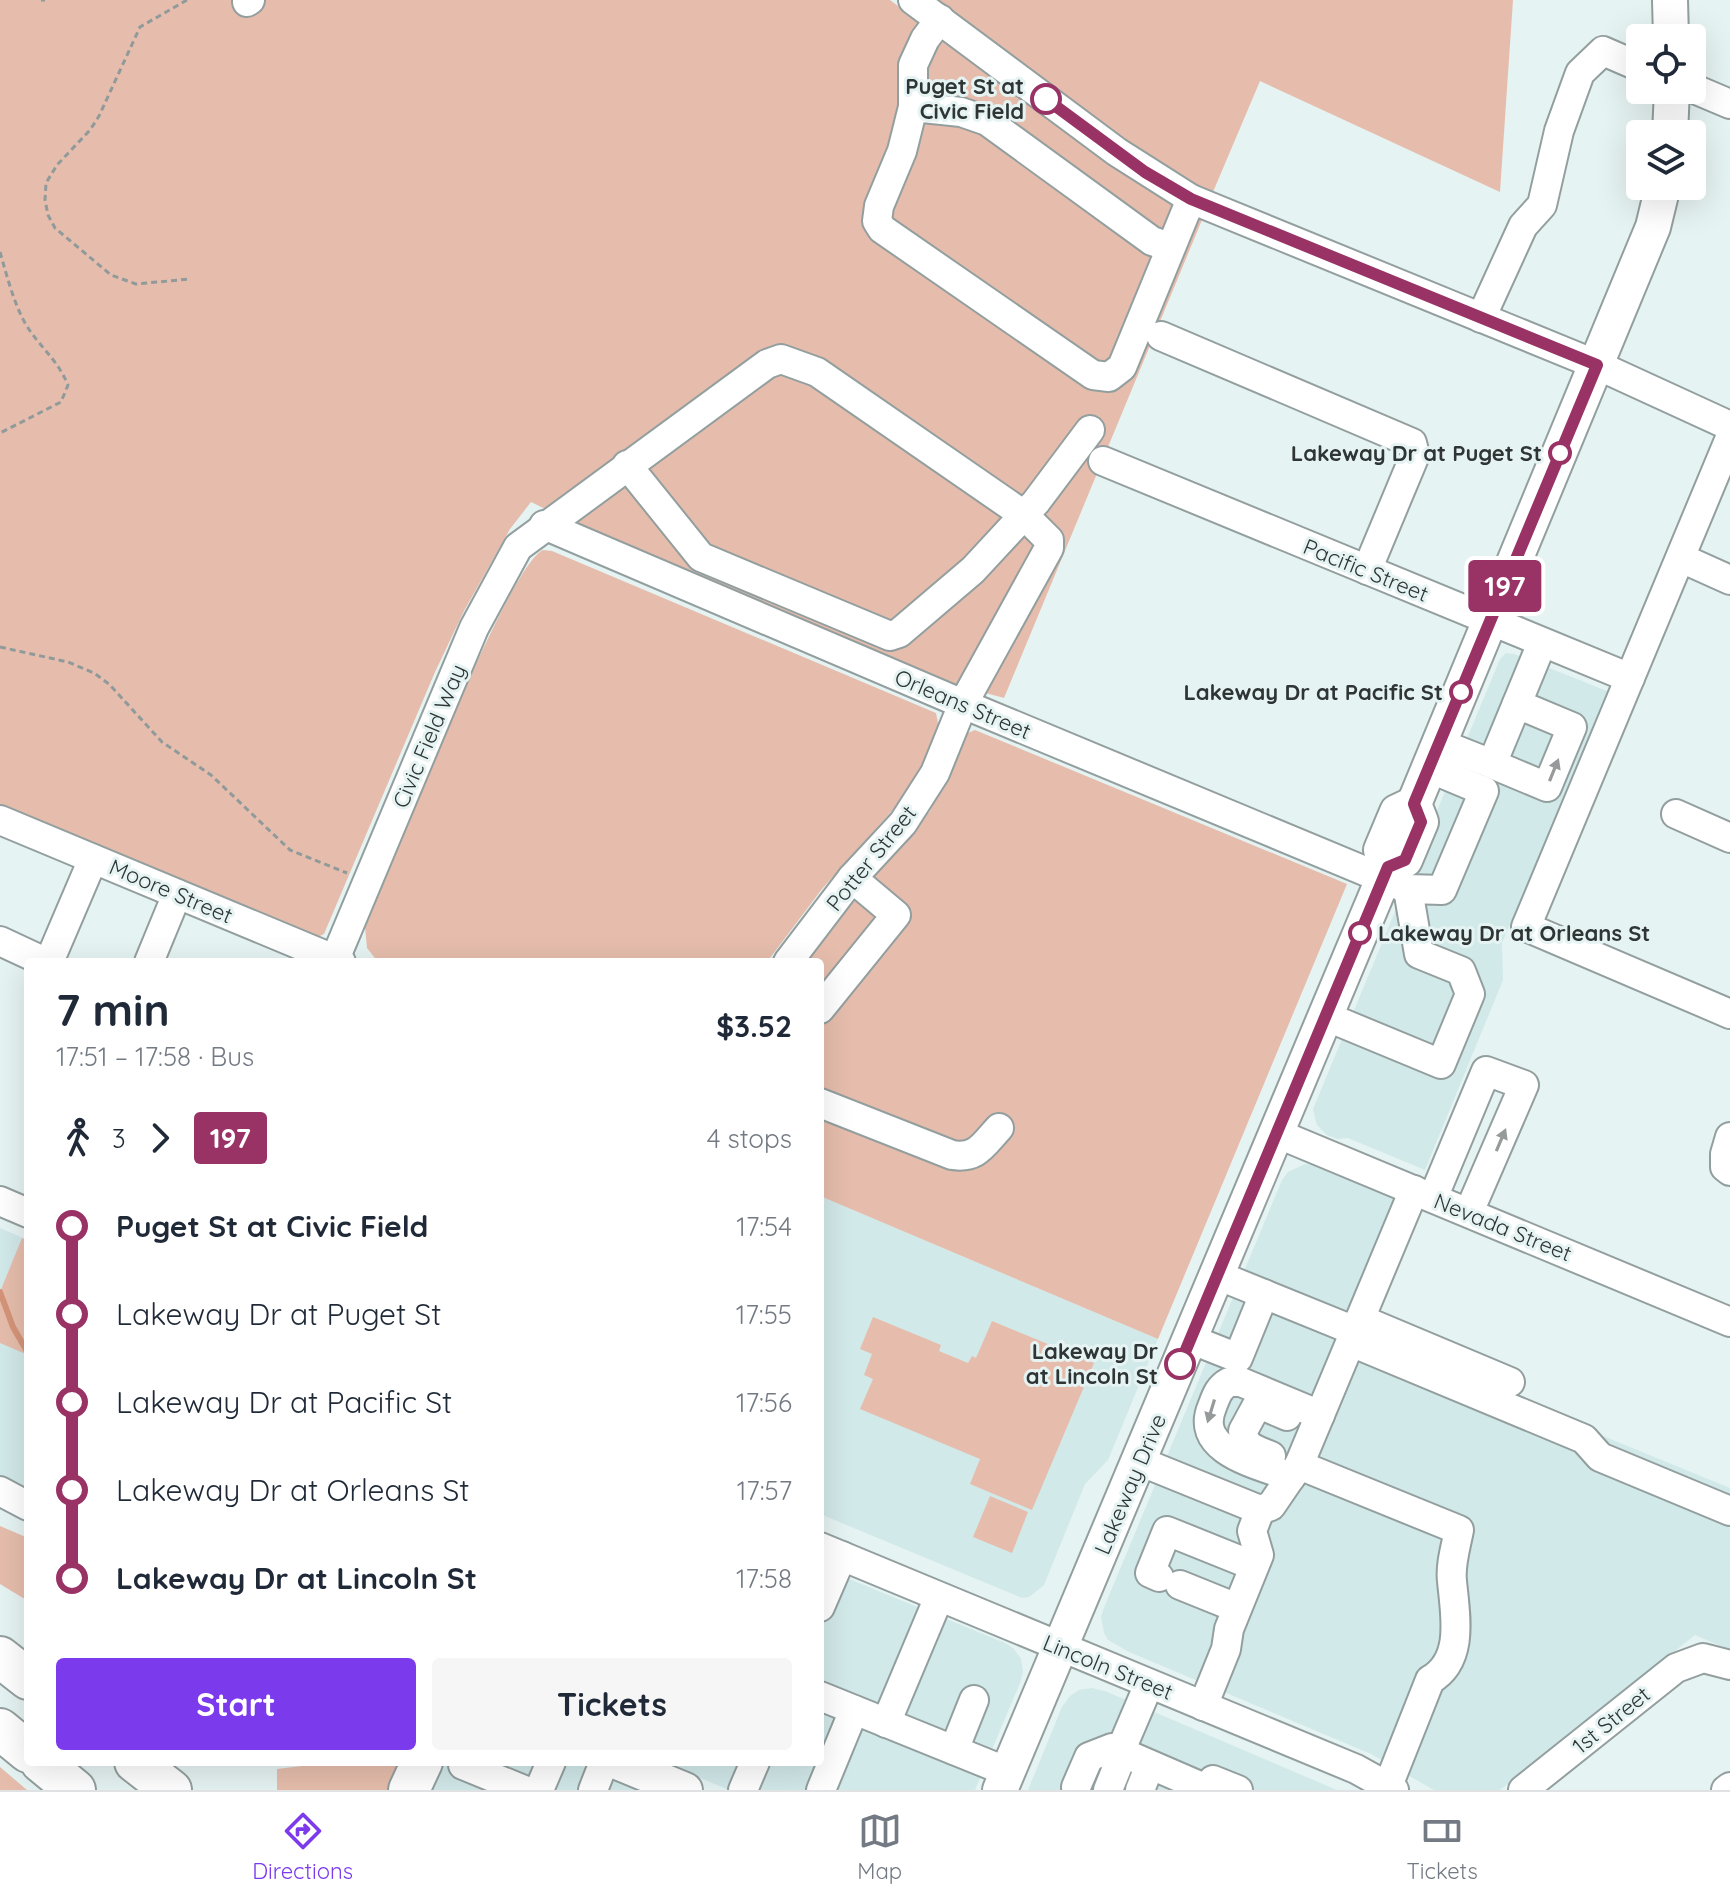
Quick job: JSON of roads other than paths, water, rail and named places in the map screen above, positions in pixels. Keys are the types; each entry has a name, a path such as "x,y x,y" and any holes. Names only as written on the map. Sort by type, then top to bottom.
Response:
{"highway":[{"path":"0,1633 24,1648"},
{"path":"0,1657 24,1676"},
{"path":"0,1729 24,1749"},
{"path":"46,1766 75,1790"},
{"path":"140,1766 171,1790"},
{"path":"409,1790 420,1766"}],"main road":[{"path":"1670,0 1671,24"},
{"name":"Lakeway Drive","path":"1004,1781 1325,1016 1393,879 1381,850 1397,812 1414,804 1597,365 1653,227 1660,200"},
{"path":"641,1773 685,1790"}],"street":[{"path":"913,0 1126,159 1191,199 1597,365 1730,426"},
{"path":"940,19 925,39 913,65 913,107 902,151 879,206 877,221 882,229 1093,375 1109,377 1122,367 1191,199"},
{"path":"1481,318 1523,226 1542,205 1559,131 1580,73 1603,51 1626,61"},
{"path":"1706,94 1730,104"},
{"path":"913,107 961,112 987,121 1152,241 1170,247"},
{"path":"1161,336 1412,443 1415,455 1367,570"},
{"name":"Civic Field Way","path":"339,958 474,628 518,547 767,364 781,359 817,372 1024,515"},
{"path":"627,465 701,557 890,636 899,633 973,570 1024,515 1090,430"},
{"path":"1730,438 1526,927 1730,1014"},
{"name":"Pacific Street","path":"1103,461 1630,678"},
{"name":"Potter Street","path":"791,958 852,878 903,823 935,773 963,704 1049,548 1045,534 1024,515"},
{"name":"Orleans Street","path":"544,525 963,704 1393,879"},
{"path":"1681,558 1730,580"},
{"path":"1492,764 1542,643"},
{"path":"1434,756 1492,764 1547,787 1572,727 1517,704"},
{"path":"1393,879 1442,890 1484,791 1434,756"},
{"path":"1676,814 1730,838"},
{"name":"Moore Street","path":"2,825 93,859 331,958"},
{"path":"49,958 93,859"},
{"path":"824,1004 896,915 852,878"},
{"path":"1325,1016 1441,1064 1470,994 1461,971 1419,954 1393,879"},
{"path":"151,958 177,894"},
{"path":"0,941 38,958"},
{"path":"1139,1461 1260,1510 1271,1506 1296,1469 1355,1330 1486,1071 1524,1085 1469,1212"},
{"path":"824,1105 952,1155 965,1157 977,1153 999,1128"},
{"name":"Nevada Street","path":"1276,1133 1730,1322"},
{"path":"1730,1137 1725,1167 1730,1171"},
{"path":"0,1201 24,1211"},
{"path":"1217,1275 1355,1330 1510,1382"},
{"path":"1190,1339 1238,1358 1264,1294"},
{"path":"1355,1330 1584,1439 1600,1457 1730,1511"},
{"path":"1296,1469 1231,1453 1212,1437 1207,1418 1219,1390 1229,1382 1241,1382 1318,1421"},
{"path":"1318,1421 1261,1406 1253,1410 1243,1437 1250,1447 1296,1469 1459,1530 1451,1578 1457,1634 1442,1673 1430,1680 1391,1788"},
{"path":"0,1491 24,1504"},
{"path":"1203,1706 1259,1555 1252,1531 1260,1510"},
{"path":"1237,1608 1150,1573 1167,1531 1254,1566"},
{"path":"824,1587 831,1552"},
{"name":"Lincoln Street","path":"831,1552 1356,1769 1391,1788"},
{"path":"886,1723 939,1597"},
{"name":"1st Street","path":"1523,1790 1676,1668 1703,1658 1730,1665"},
{"path":"1149,1684 1154,1773"},
{"path":"824,1698 954,1750 1004,1781"},
{"path":"954,1750 974,1700"},
{"path":"821,1790 854,1710"},
{"path":"465,1766 524,1790"},
{"path":"539,1790 549,1766"},
{"path":"593,1790 602,1766"},
{"path":"743,1790 753,1766"},
{"path":"1108,1790 1154,1773"},
{"path":"1120,1790 1154,1773"},
{"path":"1082,1789 1154,1773 1213,1780 1238,1790"}],"waterway":[{"path":"0,1292 24,1346"}],"place":[{"name":"Puget St at Civic Field","path":"1046,99"},
{"name":"Lakeway Dr at Puget St","path":"1560,453"},
{"name":"Lakeway Dr at Pacific St","path":"1461,692"},
{"name":"Lakeway Dr at Orleans St","path":"1360,933"},
{"name":"Lakeway Dr at Lincoln St","path":"1180,1364"}]}
